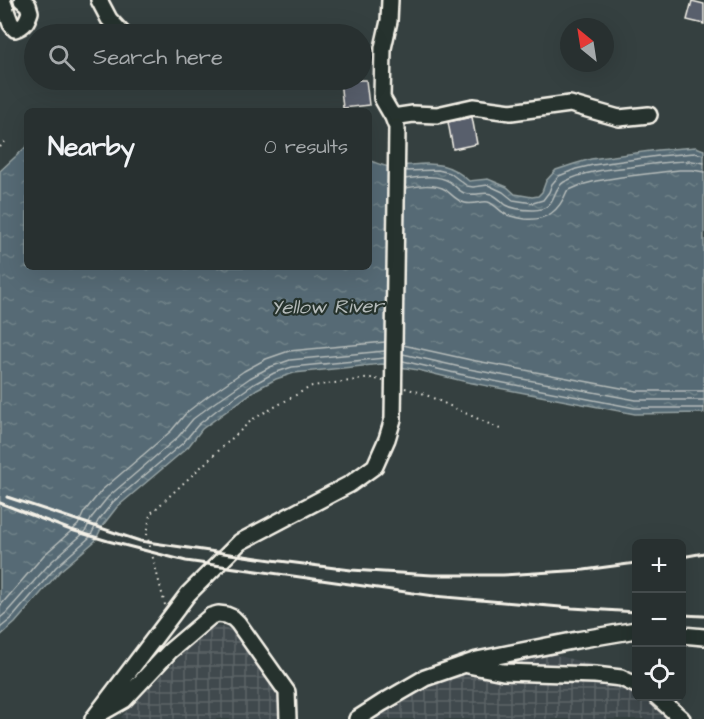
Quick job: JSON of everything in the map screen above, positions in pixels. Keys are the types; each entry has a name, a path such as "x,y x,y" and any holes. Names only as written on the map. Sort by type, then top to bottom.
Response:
{"street":[{"path":"2,0 15,29 24,25"},
{"path":"22,0 28,5 30,12 24,24"},
{"path":"99,0 114,24"},
{"path":"93,718 188,594 240,542 350,484 375,466 387,439 393,419 395,123 382,98 383,48 389,21 390,0"},
{"path":"395,123 413,114 437,115 473,107 511,112 570,104 619,118 650,115"},
{"path":"93,718 124,700 170,651 204,620 218,614 233,618 238,623 287,692 288,719"},
{"path":"357,719 425,678 477,660 632,631"},
{"path":"686,636 704,638"},
{"path":"465,664 503,672 595,675 621,678 632,683"},
{"path":"662,701 682,719"}],"path":[{"path":"0,147 5,142"},
{"path":"168,620 147,535 150,514 253,418 312,386 372,378 382,381"},
{"path":"402,387 422,393 500,429"}],"shaded area":[{"path":"210,626 230,628 290,713 300,719 123,719 121,717"},
{"path":"551,654 632,674 632,701 671,701 694,719 356,719 484,663"}],"water":[{"name":"Yellow River","path":"696,147 704,150 704,413 635,414 382,364 294,373 257,389 202,429 188,447 117,507 103,525 95,541 60,571 15,623 0,636 0,171 24,149 24,270 372,270 372,161 389,167 428,164 443,166 456,171 469,181 488,179 507,187 515,194 532,197 542,192 546,181 556,170 591,159"}],"building":[{"path":"692,1 704,4 704,24 687,20"},
{"path":"341,90 367,90 369,105 343,108"},
{"path":"472,117 477,144 453,149 448,122"}],"railway":[{"path":"7,497 140,541 351,570 432,575 503,575 584,570 632,564"},
{"path":"0,503 68,529 186,561 434,596 632,612"},
{"path":"686,556 704,553"},
{"path":"686,615 704,616"}]}
